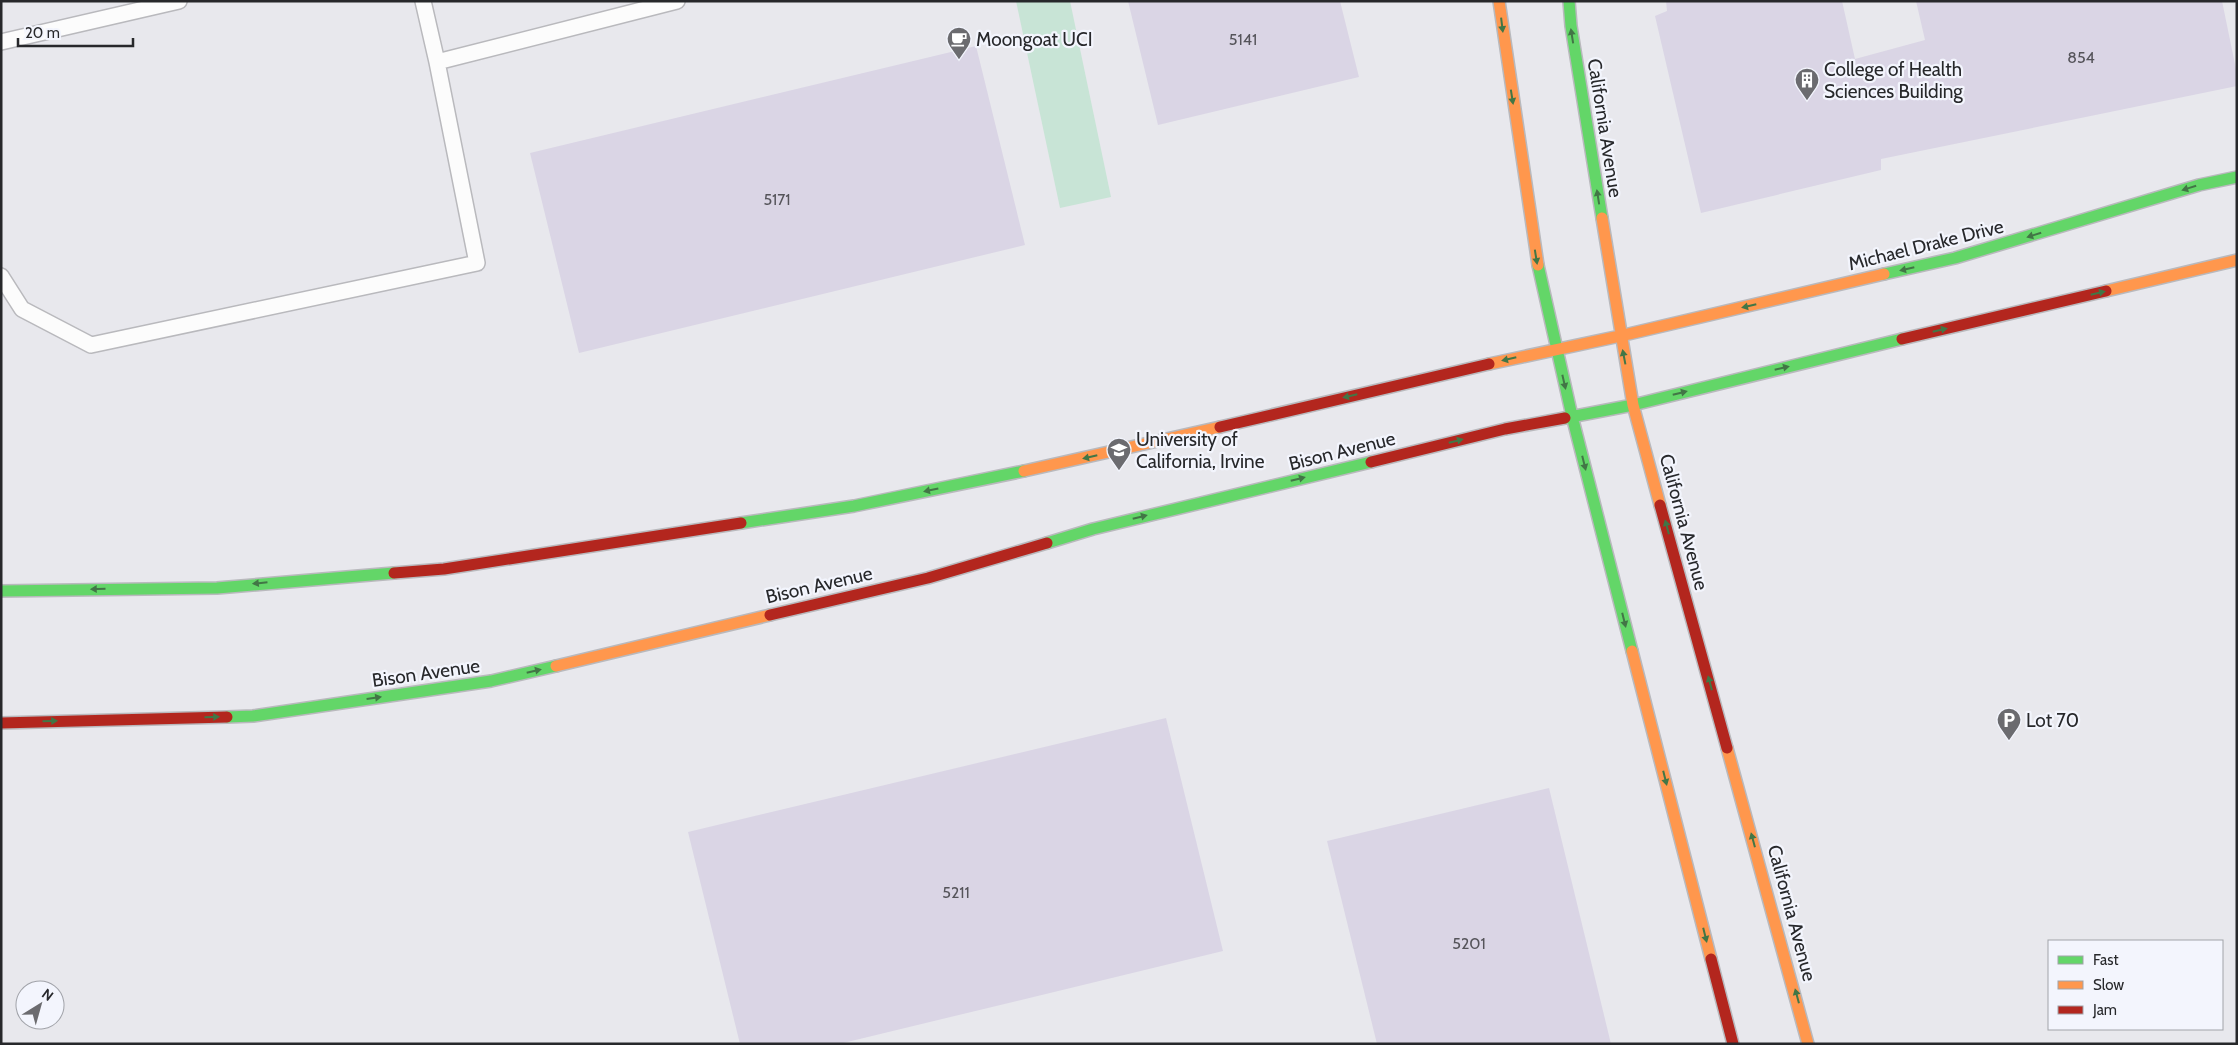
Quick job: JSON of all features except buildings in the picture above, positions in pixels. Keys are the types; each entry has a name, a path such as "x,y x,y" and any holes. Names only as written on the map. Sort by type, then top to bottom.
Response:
{"main road":[{"path":"1499,1 1539,276 1572,416 1733,1044"},
{"name":"California Avenue","path":"1569,1 1571,26 1620,336 1633,405 1808,1044"},
{"name":"Michael Drake Drive","path":"1620,336 1955,258 2199,185 2237,177"},
{"path":"1633,405 2237,260"},
{"path":"1,591 217,588 444,569 854,506 1077,460 1556,348 1620,336"},
{"name":"Bison Avenue","path":"1,723 253,716 491,681 928,578 1102,526 1505,429 1633,405"}],"lane":[{"path":"1,42 179,1"},
{"path":"1,276 22,309 91,345 477,263 423,1"},
{"path":"437,62 677,1"}],"green space":[{"path":"1016,1 1070,1 1111,197 1060,208"}],"traffic: fast":[{"path":"1569,1 1571,26 1602,218"},
{"path":"1884,274 1955,258 2199,185 2237,177"},
{"path":"1538,265 1572,416 1632,651"},
{"path":"1565,418 1633,405 1902,339"},
{"path":"1047,543 1093,529 1371,462"},
{"path":"741,523 854,506 1024,471"},
{"path":"1,591 217,588 394,573"},
{"path":"227,717 253,716 491,681 556,666"}],"traffic: slow":[{"path":"1499,1 1538,265"},
{"path":"1602,218 1633,405 1660,505"},
{"path":"2106,291 2237,260"},
{"path":"1489,364 1620,336 1884,274"},
{"path":"1024,471 1220,427"},
{"path":"556,666 770,615"},
{"path":"1632,651 1711,959"},
{"path":"1727,748 1808,1044"}],"traffic: jam":[{"path":"1902,339 2106,291"},
{"path":"1220,427 1489,364"},
{"path":"1371,462 1505,429 1565,418"},
{"path":"1660,505 1727,748"},
{"path":"394,573 444,569 741,523"},
{"path":"770,615 928,578 1047,543"},
{"path":"1,723 227,717"},
{"path":"1711,959 1733,1044"}],"place":[{"name":"Moongoat UCI","path":"959,60"},
{"name":"College of Health Sciences Building","path":"1807,101"},
{"name":"University of California, Irvine","path":"1119,471"},
{"name":"Lot 70","path":"2009,741"}]}
